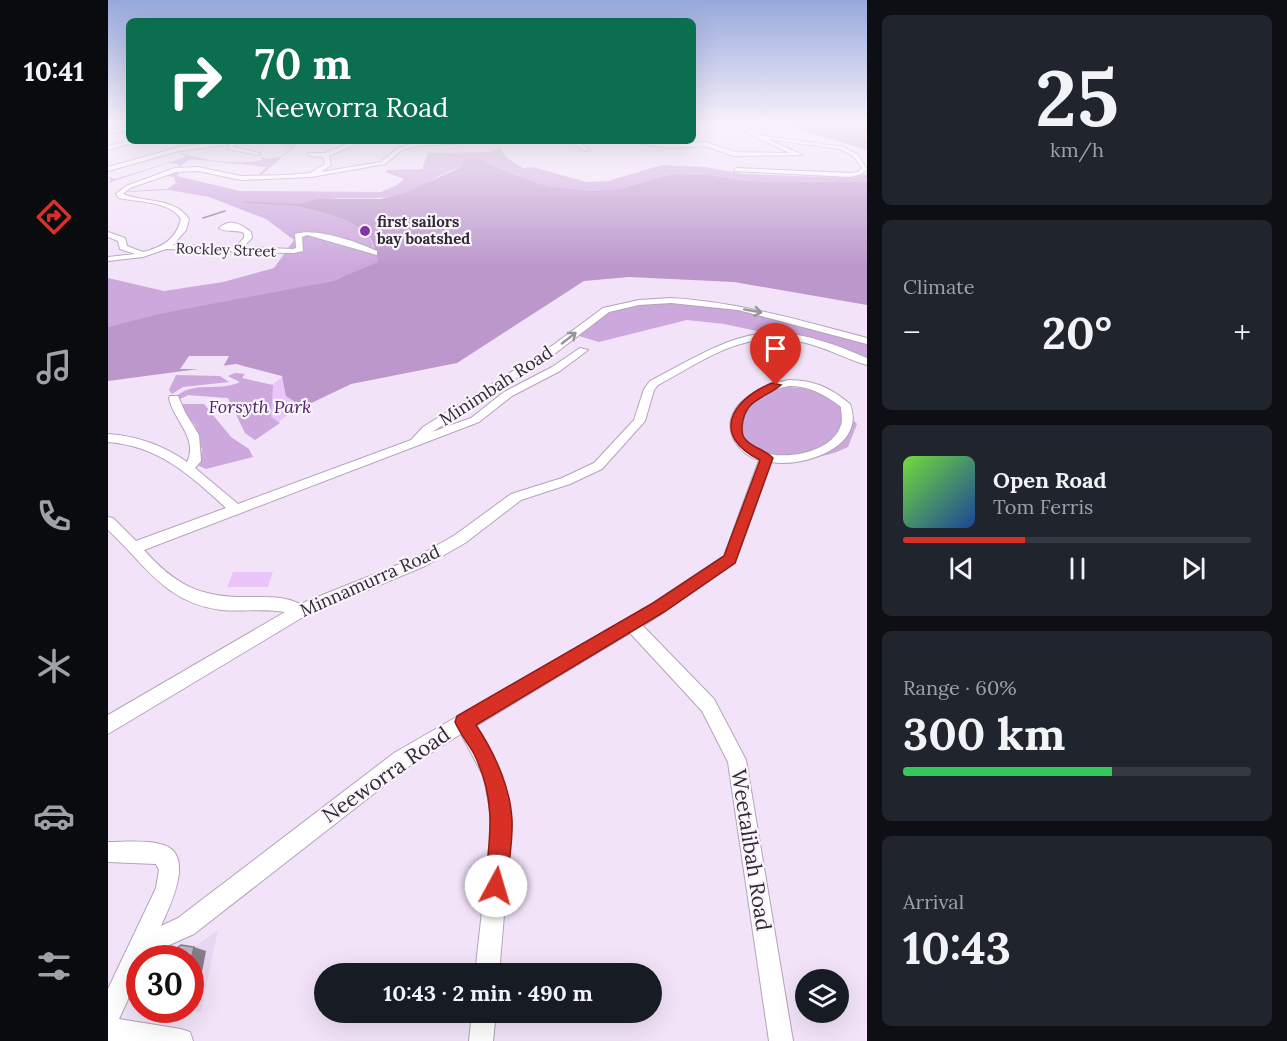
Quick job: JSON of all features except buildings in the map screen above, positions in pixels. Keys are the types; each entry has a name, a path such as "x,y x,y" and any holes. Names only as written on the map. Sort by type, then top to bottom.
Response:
{"street":[{"path":"166,248 178,238 185,226 185,219 181,213 166,205 127,199 118,194 165,172 174,171"},
{"path":"206,171 241,178 311,175 333,171"},
{"path":"311,175 319,171"},
{"path":"360,171 363,174"},
{"path":"749,171 850,175 864,171"},
{"path":"235,251 248,238 247,232 240,228"},
{"name":"Rockley Street","path":"108,257 166,248 294,251 300,249 298,236 306,233 360,246 374,253"},
{"path":"108,234 122,240 123,247"},
{"path":"123,247 135,252 151,252"},
{"path":"108,257 123,247"},
{"name":"Minimbah Road","path":"133,548 416,441 427,430 518,374 606,310 615,307 669,300 732,308 780,317 867,341"},
{"name":"Minnamurra Road","path":"108,725 298,612 420,562 460,539 516,497 566,481 598,466 639,421 649,389 654,383 718,349 745,338 765,336 810,342 867,362"},
{"path":"416,441 475,420 508,394 556,369 583,350"},
{"path":"851,445 830,455 766,458 744,446 736,434 736,425 744,404 770,387 799,383 821,387 856,415 861,425"},
{"path":"174,398 177,411 192,433 195,448 195,461 188,468"},
{"path":"108,438 127,439 146,446 188,468 235,510"},
{"name":"Neeworra Road","path":"142,939 156,940 186,926 383,773 711,574 730,559 766,458"},
{"path":"108,522 157,576 179,591 219,604 286,604 298,612"},
{"name":"Weetalibah Road","path":"631,624 708,705 737,760 781,1041"},
{"path":"464,722 493,775 502,821 488,963"},
{"path":"108,852 152,851 165,857 169,864 166,890 108,1015"},
{"path":"481,1041 483,1023"},
{"path":"108,1029 181,1041"}],"shaded area":[{"path":"453,171 505,171 547,186 591,191 619,189 672,174 710,175 746,181 867,182 867,305 734,282 629,277 584,281 457,363 351,384 303,407 286,396 282,376 236,364 108,381 108,327 159,314 333,281 378,262 372,241 362,229 336,216 296,206 298,204 318,199 380,199 405,193"},
{"path":"218,930 204,998 204,945 198,945"}],"green space":[{"path":"146,171 108,183 111,180 108,177 115,179"},
{"path":"180,171 177,176 240,191 381,192 404,179 385,172 452,171 403,194 376,198 338,198 312,202 299,207 336,216 362,229 370,238 379,263 333,281 108,327 108,278 164,291 223,282 274,268 294,240 266,219 209,197 169,190 128,192 167,189 176,183 174,177 164,176"},
{"path":"505,171 546,171 586,182 608,181 643,171 725,171 744,174 852,178 867,174 867,182 746,181 710,175 672,174 619,189 591,191 547,186"},
{"path":"669,300 742,309 867,341 867,362 827,346 724,324 687,320 599,342 579,336 587,325 607,312 631,305"},
{"name":"Forsyth Park","path":"235,373 245,374 242,378 271,386 283,376 302,404 255,440 245,433 228,398 188,395 180,399 178,395 193,388 233,385 240,382 228,376"},
{"name":"Forsyth Park","path":"235,373 245,374 242,378 273,385 271,417 280,423 255,440 245,433 228,398 188,395 180,399 178,395 193,388 233,385 240,382 228,376"},
{"path":"176,375 220,376 229,382 183,387 172,394 169,390"},
{"path":"787,387 818,392 841,407 857,424 848,447 820,456 791,458 763,452 750,445 739,435 738,415 767,390"},
{"path":"183,404 204,404 231,437 249,449 253,457 206,469 199,466 202,450 195,425 179,407"},
{"path":"233,572 273,572 268,587 227,587"}],"pier":[{"path":"189,356 229,356 222,369 180,369"}],"waterway":[{"path":"243,202 297,205"}],"railway":[{"path":"203,218 225,211"}],"place":[{"name":"first sailors bay boatshed","path":"365,231"}],"route":[{"path":"496,886 502,821 499,796 493,775 464,722 659,608 730,559 766,458 757,455 740,441 736,434 739,413 744,404 759,392 776,385"}]}
